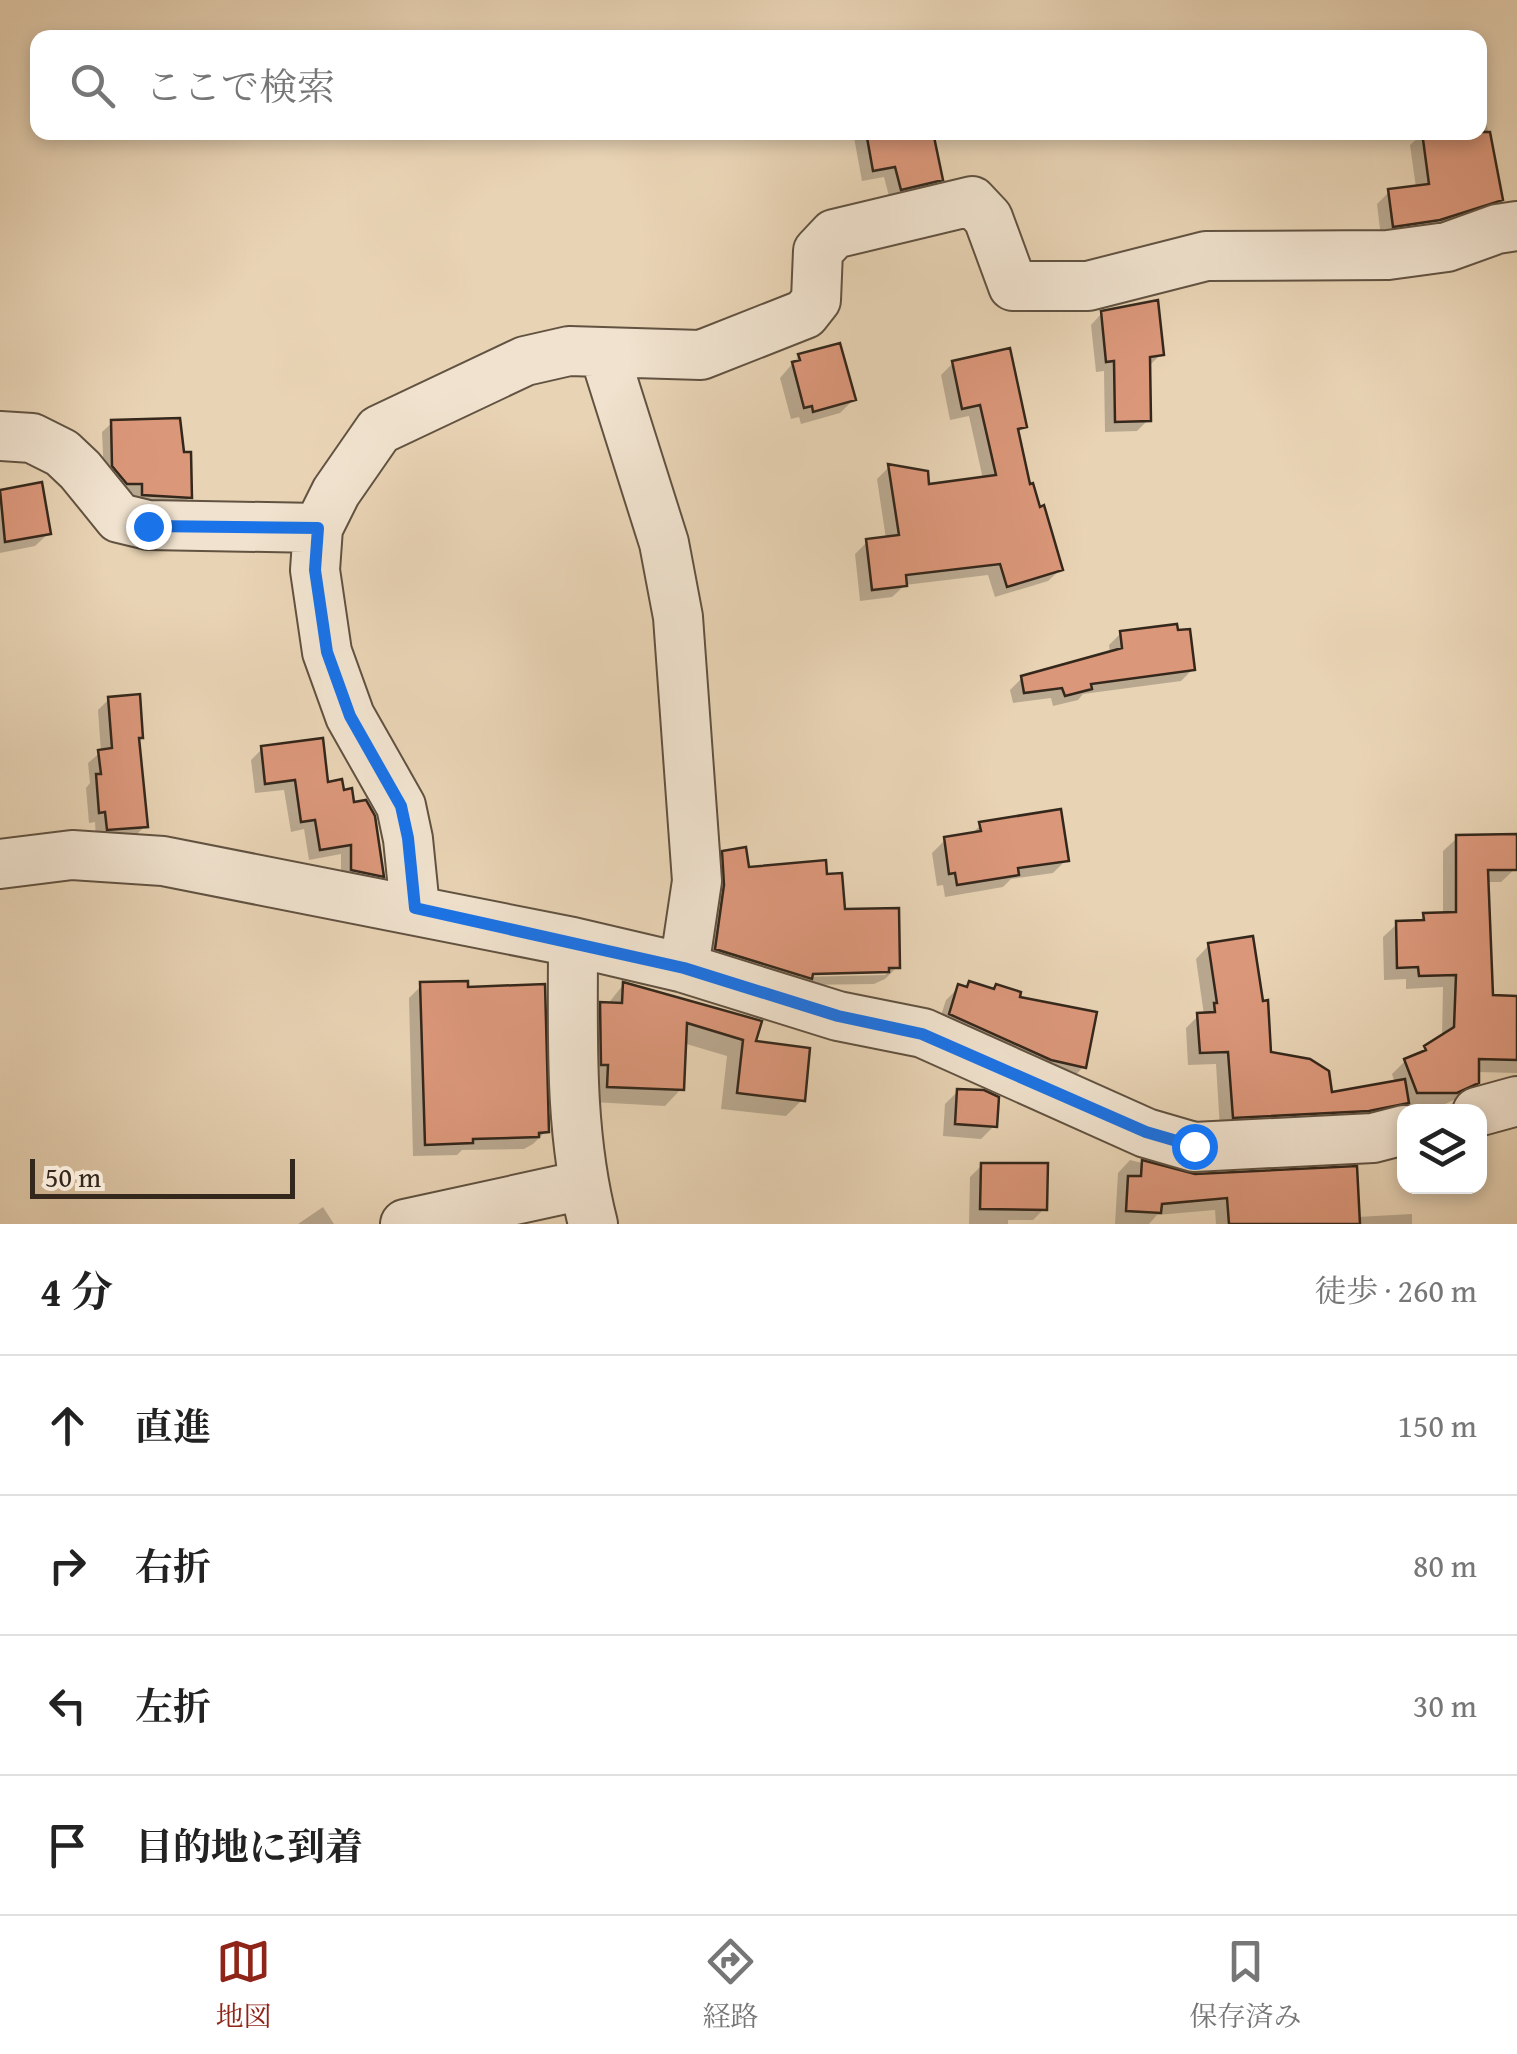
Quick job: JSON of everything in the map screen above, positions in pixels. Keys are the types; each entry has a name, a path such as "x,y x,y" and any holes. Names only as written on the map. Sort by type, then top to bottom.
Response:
{"street":[{"path":"415,908 401,806 350,716 327,652 315,570 318,528 336,492 378,430 525,361 569,352 701,355 805,314 816,300 818,251 834,234 972,201 988,218 1013,286 1088,286 1206,256 1388,255 1447,246 1517,226"},
{"path":"604,353 664,543 678,617 697,881 684,968"},
{"path":"0,436 32,438 62,453 120,518 148,526 318,528"},
{"path":"0,864 72,856 163,860 415,908 684,968 838,1016 922,1034 1146,1132 1194,1146 1373,1138 1397,1132"},
{"path":"404,1224 588,1205 572,1103 573,942"},
{"path":"1487,1109 1517,1101"}],"building":[{"path":"1490,132 1503,200 1440,220 1393,227 1388,189 1429,184 1423,140 1487,140"},
{"path":"867,140 935,140 943,180 901,190 895,167 873,171"},
{"path":"1158,300 1164,355 1150,357 1151,421 1115,422 1114,361 1106,362 1101,311"},
{"path":"840,343 856,400 813,412 812,406 804,408 792,362 800,360 798,354"},
{"path":"1010,348 1027,427 1018,429 1030,484 1033,483 1040,507 1044,505 1063,570 1007,587 1000,564 906,575 907,586 872,590 866,539 899,535 888,464 928,471 929,484 996,475 980,405 962,409 952,361"},
{"path":"180,418 184,452 191,452 192,498 142,495 142,484 127,484 112,466 111,420"},
{"path":"42,482 51,534 5,542 0,490"},
{"path":"1177,624 1178,630 1190,629 1195,670 1091,684 1092,689 1065,696 1062,688 1024,693 1021,676 1122,648 1120,631"},
{"path":"140,694 143,738 139,738 148,827 107,830 105,812 99,813 96,774 101,774 98,750 112,748 108,697"},
{"path":"323,738 328,782 342,779 344,790 352,788 354,802 366,800 375,816 384,877 351,870 351,845 320,850 315,820 301,822 295,780 265,784 261,746"},
{"path":"1061,809 1069,861 1018,868 1019,875 957,885 955,873 949,874 944,837 981,831 979,822"},
{"path":"1517,834 1517,870 1488,870 1493,995 1517,996 1517,1060 1479,1059 1479,1083 1457,1093 1417,1093 1404,1059 1426,1050 1424,1046 1454,1027 1456,975 1419,976 1418,967 1397,968 1396,921 1424,920 1423,913 1456,912 1456,835"},
{"path":"746,847 749,867 826,860 827,874 842,873 845,909 899,908 900,968 889,968 889,972 813,974 812,979 715,949 724,885 722,851"},
{"path":"1253,936 1263,1001 1268,1000 1271,1052 1310,1059 1329,1071 1332,1092 1405,1079 1409,1103 1369,1111 1233,1118 1228,1052 1200,1053 1197,1013 1215,1012 1217,1003 1208,943"},
{"path":"468,981 468,987 545,984 549,1132 539,1133 539,1137 425,1145 420,982"},
{"path":"969,981 994,989 996,984 1021,992 1020,997 1097,1012 1086,1068 1051,1060 949,1014 958,984 967,987"},
{"path":"623,982 762,1021 756,1041 810,1048 805,1101 737,1093 743,1040 687,1023 684,1090 607,1087 608,1065 601,1065 600,1002 622,1003"},
{"path":"957,1089 984,1090 999,1097 997,1127 955,1124"},
{"path":"1142,1160 1195,1174 1357,1166 1360,1224 1229,1224 1227,1198 1162,1204 1161,1213 1126,1211 1128,1176 1141,1176"},
{"path":"981,1163 1048,1163 1047,1210 980,1209"}],"route":[{"path":"148,526 318,528 315,570 327,652 350,716 401,806 415,908 684,968 838,1016 922,1034 1146,1132 1194,1146"}]}
